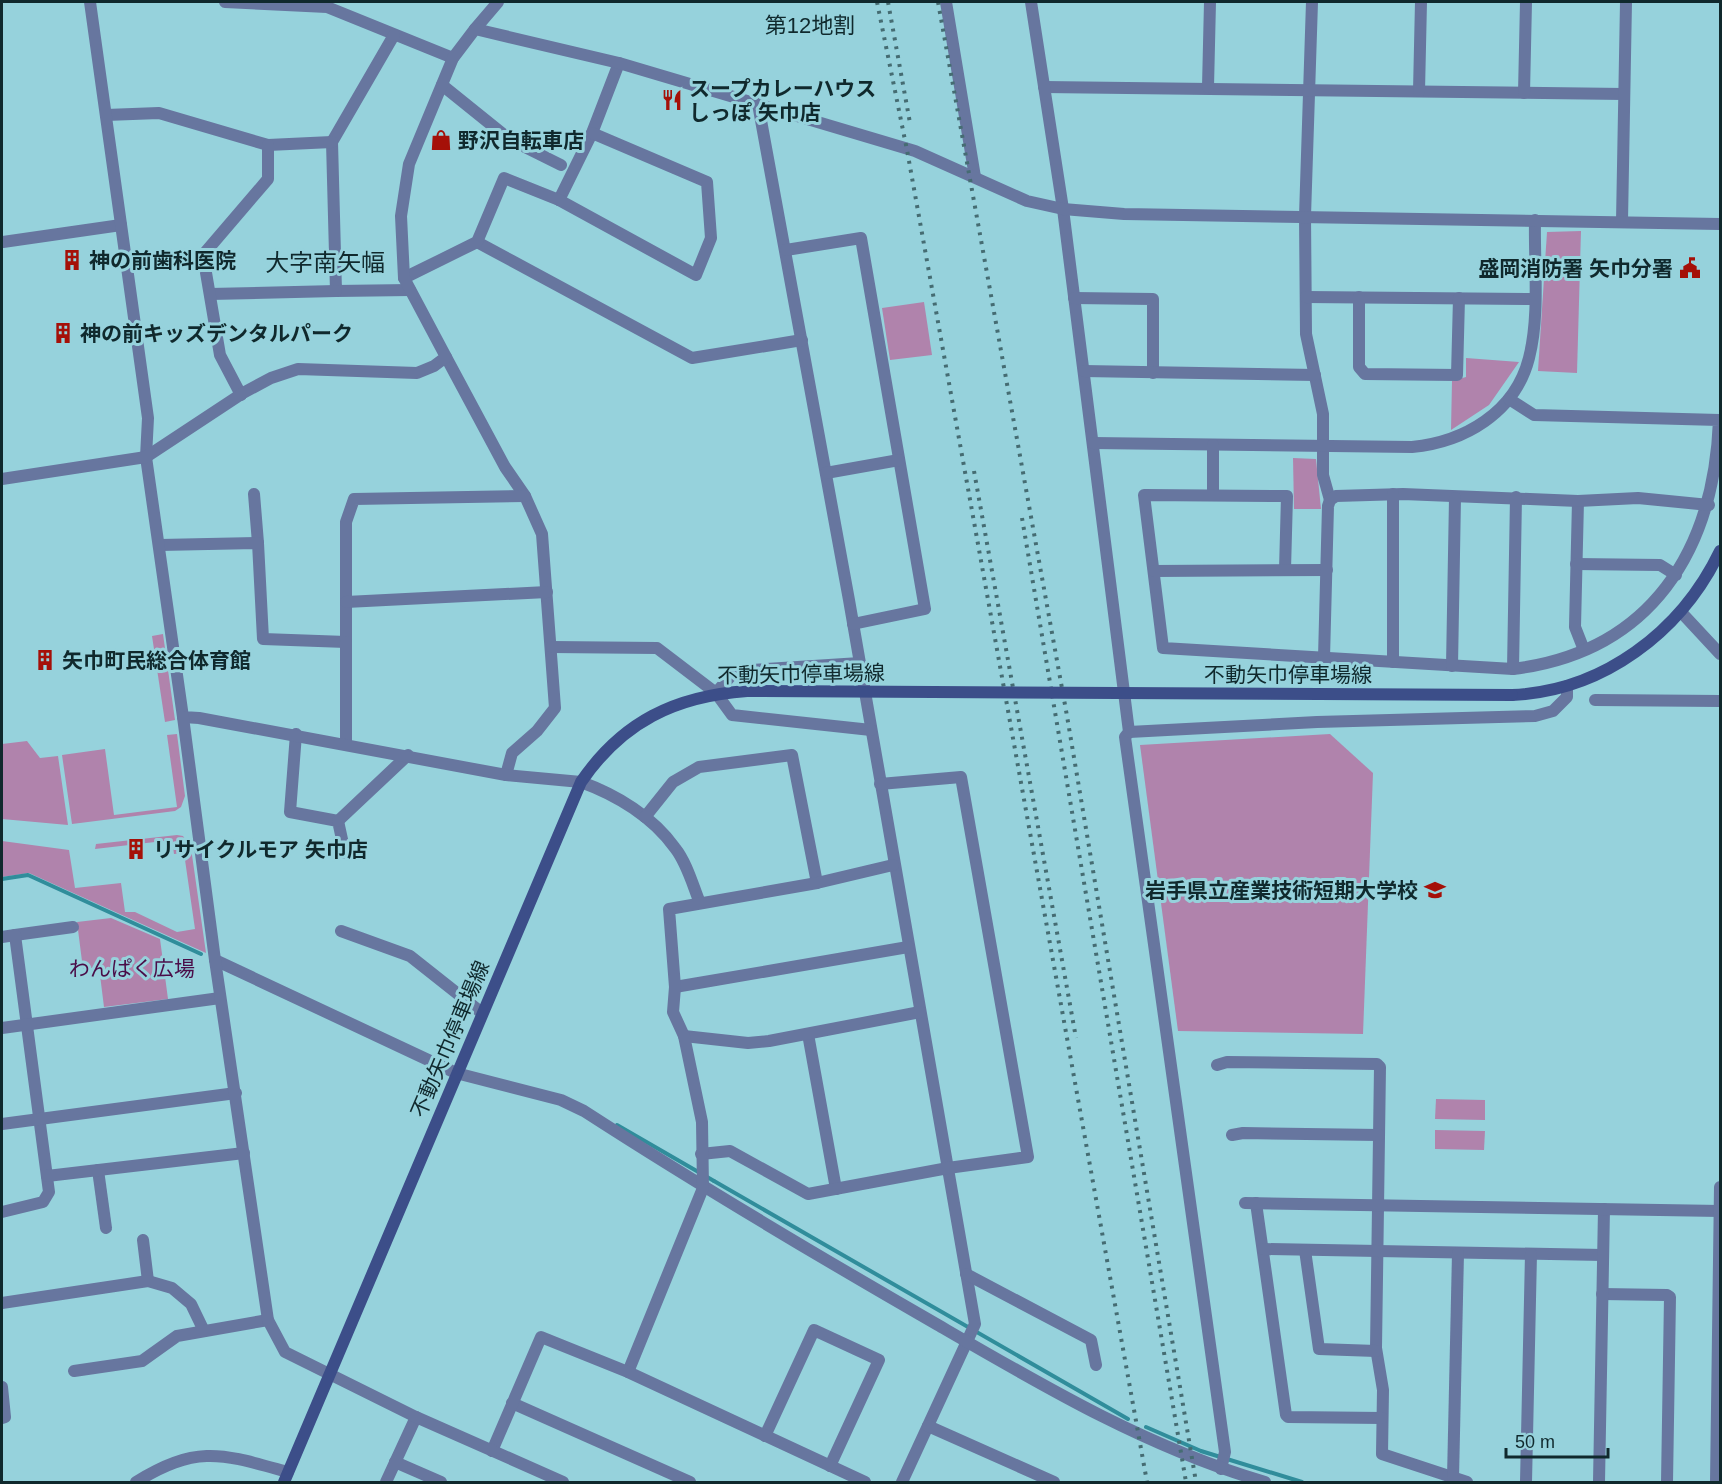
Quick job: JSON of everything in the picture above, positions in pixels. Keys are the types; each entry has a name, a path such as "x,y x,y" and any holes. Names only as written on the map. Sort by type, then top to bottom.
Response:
{"main road":[{"name":"不動矢巾停車場線","path":"286,1477 581,782 598,757 622,734 650,716 716,693 747,691 1512,695 1548,691 1609,669 1652,641 1697,593 1720,551"}],"street":[{"path":"90,2 148,418 146,457 160,545 220,998 236,1093 268,1320 285,1352 416,1417 563,1482"},
{"path":"225,2 327,7 453,58"},
{"path":"498,2 453,58 409,164 401,216 404,278 505,467 525,496 542,534 555,708 537,731 512,753 506,775"},
{"path":"946,2 975,177"},
{"path":"1031,2 1063,209 1129,732 1125,737 1223,1461"},
{"path":"1208,87 1210,2"},
{"path":"1312,2 1305,216 1306,297 1308,349 1316,375 1323,414 1325,488 1330,500 1324,658"},
{"path":"1419,91 1421,2"},
{"path":"1524,93 1526,2"},
{"path":"1622,221 1626,2"},
{"path":"475,29 619,63 915,151 1027,201 1063,209 1124,214 1720,224"},
{"path":"336,291 332,142 394,35"},
{"path":"559,200 592,133 619,63"},
{"path":"442,85 509,139 561,165"},
{"path":"1044,87 1208,87 1624,94"},
{"path":"758,104 860,663 893,865 966,1274 971,1334 902,1482"},
{"path":"106,115 159,113 268,145 332,142"},
{"path":"404,278 477,242 504,178 559,200 696,275 711,238 707,182 592,133"},
{"path":"241,395 220,356 203,255 268,179 268,145"},
{"path":"1093,443 1435,445 1476,428 1509,399 1529,359 1534,299 1535,220"},
{"path":"3,242 121,225"},
{"path":"786,250 861,238 925,609 853,624"},
{"path":"477,242 692,358 802,340"},
{"path":"210,294 410,290"},
{"path":"1306,297 1534,299"},
{"path":"1359,297 1359,367 1365,374 1457,375 1459,298"},
{"path":"1074,298 1153,298 1153,373"},
{"path":"2,479 146,457 241,395 271,378 298,369 417,373 446,357"},
{"path":"1084,371 1316,375"},
{"path":"1285,570 1287,496 1144,495 1163,648 1513,669 1545,664 1600,644 1635,618 1655,601 1687,558 1709,505 1719,420 1534,415 1509,399"},
{"path":"1213,445 1213,495"},
{"path":"826,473 899,460"},
{"path":"254,494 263,639 346,642"},
{"path":"1330,500 1336,496 1393,494 1455,498 1516,496 1578,501 1638,498 1709,505"},
{"path":"1393,494 1393,662"},
{"path":"346,743 346,522 354,499 525,496"},
{"path":"1513,669 1516,496"},
{"path":"1452,666 1455,498"},
{"path":"1578,501 1575,627 1584,650"},
{"path":"160,545 258,543"},
{"path":"1576,564 1660,565 1676,575"},
{"path":"1154,571 1327,570"},
{"path":"346,602 547,591"},
{"path":"1681,612 1720,654"},
{"path":"552,646 657,648 716,693 732,715 871,730"},
{"path":"716,693 735,671 860,663"},
{"path":"1129,732 1317,722 1535,717 1553,711 1567,697 1567,686"},
{"path":"1595,700 1720,701"},
{"path":"183,717 346,743 506,775 581,782 596,788 645,817 676,849 700,903"},
{"path":"296,735 290,812 338,821"},
{"path":"338,821 408,755"},
{"path":"645,817 673,782 699,767 792,755 817,883"},
{"path":"701,1154 730,1151 808,1194 948,1168 1028,1157 961,777 880,784"},
{"path":"338,821 345,853"},
{"path":"628,1372 702,1179 702,1122 684,1036 673,1012 675,987 669,909 817,883 893,865"},
{"path":"2,937 73,927"},
{"path":"340,931 410,956 482,1013"},
{"path":"2,1212 44,1202 49,1192 15,935"},
{"path":"675,987 908,947"},
{"path":"215,960 456,1073 561,1100 584,1111 971,1334 1121,1427 1223,1461 1265,1482"},
{"path":"2,1028 220,998"},
{"path":"684,1036 748,1043 920,1012"},
{"path":"808,1034 836,1189"},
{"path":"1217,1065 1227,1062 1377,1064 1380,1067 1376,1351 1383,1390 1384,1456 1467,1482"},
{"path":"2,1124 236,1093"},
{"path":"1232,1135 1243,1133 1379,1135"},
{"path":"47,1176 244,1152"},
{"path":"98,1170 106,1228"},
{"path":"1716,1482 1720,1187"},
{"path":"1382,1418 1288,1417 1263,1250 1250,1203 1720,1211"},
{"path":"1599,1482 1604,1209"},
{"path":"143,1240 148,1281"},
{"path":"1263,1250 1603,1255"},
{"path":"1305,1250 1319,1349 1376,1351"},
{"path":"1453,1478 1458,1253"},
{"path":"1526,1482 1531,1254"},
{"path":"966,1274 1091,1340 1095,1365"},
{"path":"2,1303 148,1281 172,1288 191,1304 204,1331"},
{"path":"1602,1294 1668,1295 1670,1298 1666,1482"},
{"path":"74,1371 142,1361 177,1336 268,1320"},
{"path":"765,1436 814,1330 879,1360 830,1466"},
{"path":"492,1451 542,1337 628,1372 865,1482"},
{"path":"2,1387 6,1417 2,1418"},
{"path":"512,1402 690,1482"},
{"path":"386,1482 416,1417"},
{"path":"928,1426 1054,1482"},
{"path":"136,1482 188,1456 228,1456 286,1477"},
{"path":"395,1462 441,1482"}],"green space":[{"path":"1581,231 1577,373 1538,371 1547,232"},
{"path":"924,302 932,355 890,360 882,308"},
{"path":"1466,358 1519,362 1489,405 1451,430 1452,381 1466,377"},
{"path":"1293,458 1316,459 1321,509 1294,509"},
{"path":"163,634 175,720 165,722 152,636"},
{"path":"177,734 185,796 181,807 175,811 72,824 62,755 105,749 114,815 177,807 167,735"},
{"path":"1330,734 1373,773 1363,1034 1178,1031 1140,745"},
{"path":"27,741 40,758 58,756 68,825 2,819 2,744"},
{"path":"183,836 191,848 206,953 29,873 2,877 2,841 69,850 75,888 121,883 125,912 135,912 177,932 195,929 184,853 174,854 172,840 95,849 96,844"},
{"name":"わんぱく広場","path":"111,918 160,939 168,999 104,1007 99,967 83,969 77,922"},
{"path":"1436,1099 1485,1100 1485,1120 1435,1119"},
{"path":"1435,1130 1485,1131 1484,1150 1435,1149"}],"waterway":[{"path":"2,879 28,875 201,954"},
{"path":"617,1125 714,1181"},
{"path":"714,1181 1128,1419"},
{"path":"1146,1427 1201,1451 1302,1482"}],"railway":[{"path":"877,2 907,150 1147,1482"},
{"path":"888,2 910,123"},
{"path":"938,2 1067,716 1196,1482"},
{"path":"974,471 1076,1038"},
{"path":"1022,518 1186,1482"}],"place":[{"name":"スープカレーハウス しっぽ 矢巾店","path":"672,100"},
{"name":"野沢自転車店","path":"441,140"},
{"name":"神の前歯科医院","path":"72,260"},
{"name":"盛岡消防署 矢巾分署","path":"1690,268"},
{"name":"神の前キッズデンタルパーク","path":"63,333"},
{"name":"矢巾町民総合体育館","path":"45,660"},
{"name":"リサイクルモア 矢巾店","path":"136,849"},
{"name":"岩手県立産業技術短期大学校","path":"1435,890"}],"district":[{"name":"第12地割","path":"810,25"},
{"name":"大字南矢幅","path":"325,262"}]}
